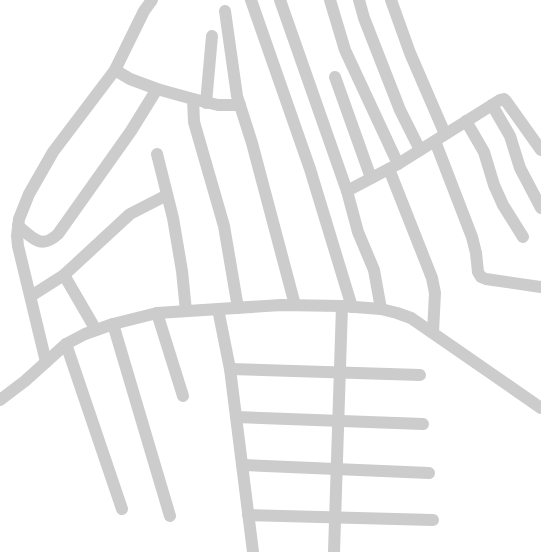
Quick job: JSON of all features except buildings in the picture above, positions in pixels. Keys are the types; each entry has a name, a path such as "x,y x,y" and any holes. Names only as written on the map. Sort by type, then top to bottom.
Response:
{"street":[{"path":"46,362 18,246 18,226 22,211 29,194 53,152 117,71 144,11 152,0"},
{"path":"251,0 310,169 347,307 340,372 334,552"},
{"path":"280,0 347,191 358,232 374,270 381,309"},
{"path":"330,0 345,50 393,166 432,278 435,293 433,332"},
{"path":"359,0 364,18 400,110 420,150"},
{"path":"392,0 410,52 445,134"},
{"path":"225,11 234,81 296,305"},
{"path":"206,103 212,36"},
{"path":"117,71 130,79 157,89 206,103 218,105 240,105"},
{"path":"334,77 372,178"},
{"path":"18,226 37,241 49,241 58,234 132,131 157,89"},
{"path":"193,99 194,122 224,226 238,308"},
{"path":"347,191 393,166 500,100 504,99 541,150"},
{"path":"492,105 510,136 520,168 541,208"},
{"path":"466,121 484,152 494,185 503,205 523,237"},
{"path":"435,141 472,237 476,253 478,272 481,277 486,280 541,288"},
{"path":"157,154 173,218 182,271 186,311"},
{"path":"30,296 64,275 130,214 167,195"},
{"path":"64,275 96,330"},
{"path":"0,400 25,381 66,344 85,334 113,324 160,320 186,311 296,305 381,309 411,318 541,408"},
{"path":"218,309 230,369 253,552"},
{"path":"160,320 183,396"},
{"path":"113,324 170,516"},
{"path":"66,344 122,509"},
{"path":"230,369 420,375"},
{"path":"236,416 423,424"},
{"path":"242,465 429,473"},
{"path":"248,515 433,520"}]}
